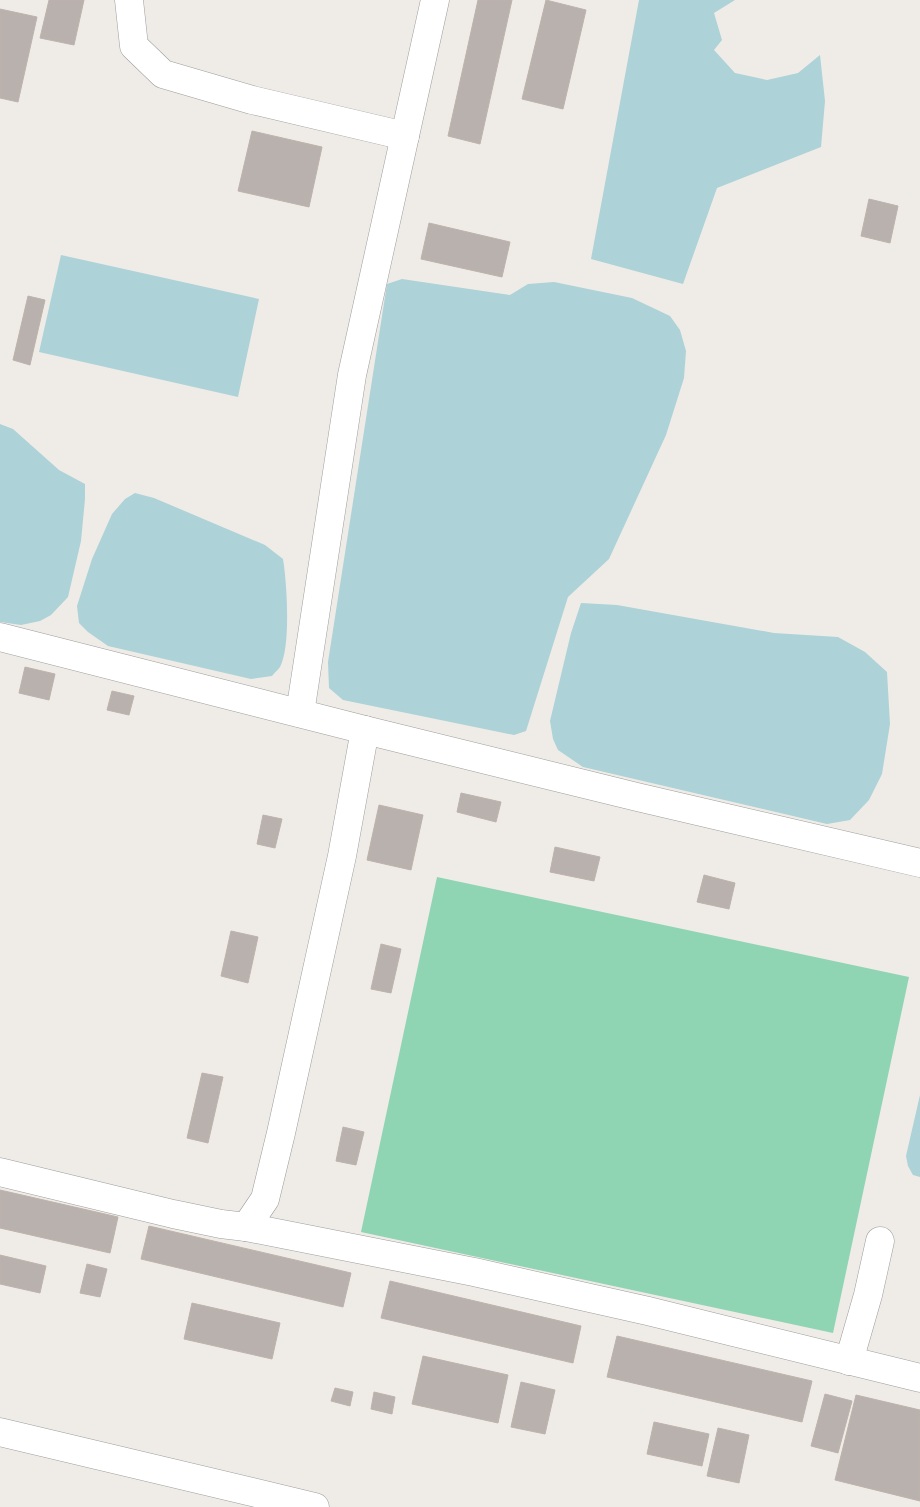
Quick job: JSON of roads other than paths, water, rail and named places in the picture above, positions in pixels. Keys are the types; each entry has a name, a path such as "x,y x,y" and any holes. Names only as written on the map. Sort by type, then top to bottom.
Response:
{"lane":[{"path":"129,0 134,46 163,74 252,100 405,136"},
{"path":"300,713 352,375 435,0"},
{"path":"0,637 637,797 920,862"},
{"path":"246,1227 265,1199 282,1134 342,856 365,730"},
{"path":"0,1172 173,1214 474,1272 648,1311 920,1378"},
{"path":"849,1360 868,1295 880,1242"},
{"path":"0,1432 315,1507"}],"water":[{"path":"639,0 735,0 714,13 722,40 714,50 735,73 767,80 798,73 820,55 825,101 821,147 717,188 683,284 591,259"},
{"path":"61,255 259,299 238,397 39,352"},
{"path":"402,279 510,295 528,284 554,282 632,298 670,316 680,330 686,351 684,378 666,435 609,559 568,597 526,731 514,735 343,700 329,688 328,662 387,284"},
{"path":"0,424 13,429 59,470 85,484 81,541 68,597 51,615 40,621 21,625 0,622"},
{"path":"135,493 154,498 265,545 283,559 287,598 286,645 280,667 272,676 251,679 108,646 79,623 77,606 92,559 112,514 125,499"},
{"path":"581,603 617,605 774,633 838,637 865,652 887,672 890,724 882,774 869,800 850,820 827,824 583,767 558,750 553,739 550,721 571,633"},
{"path":"920,1095 920,1177 913,1175 908,1166 906,1156"}]}
